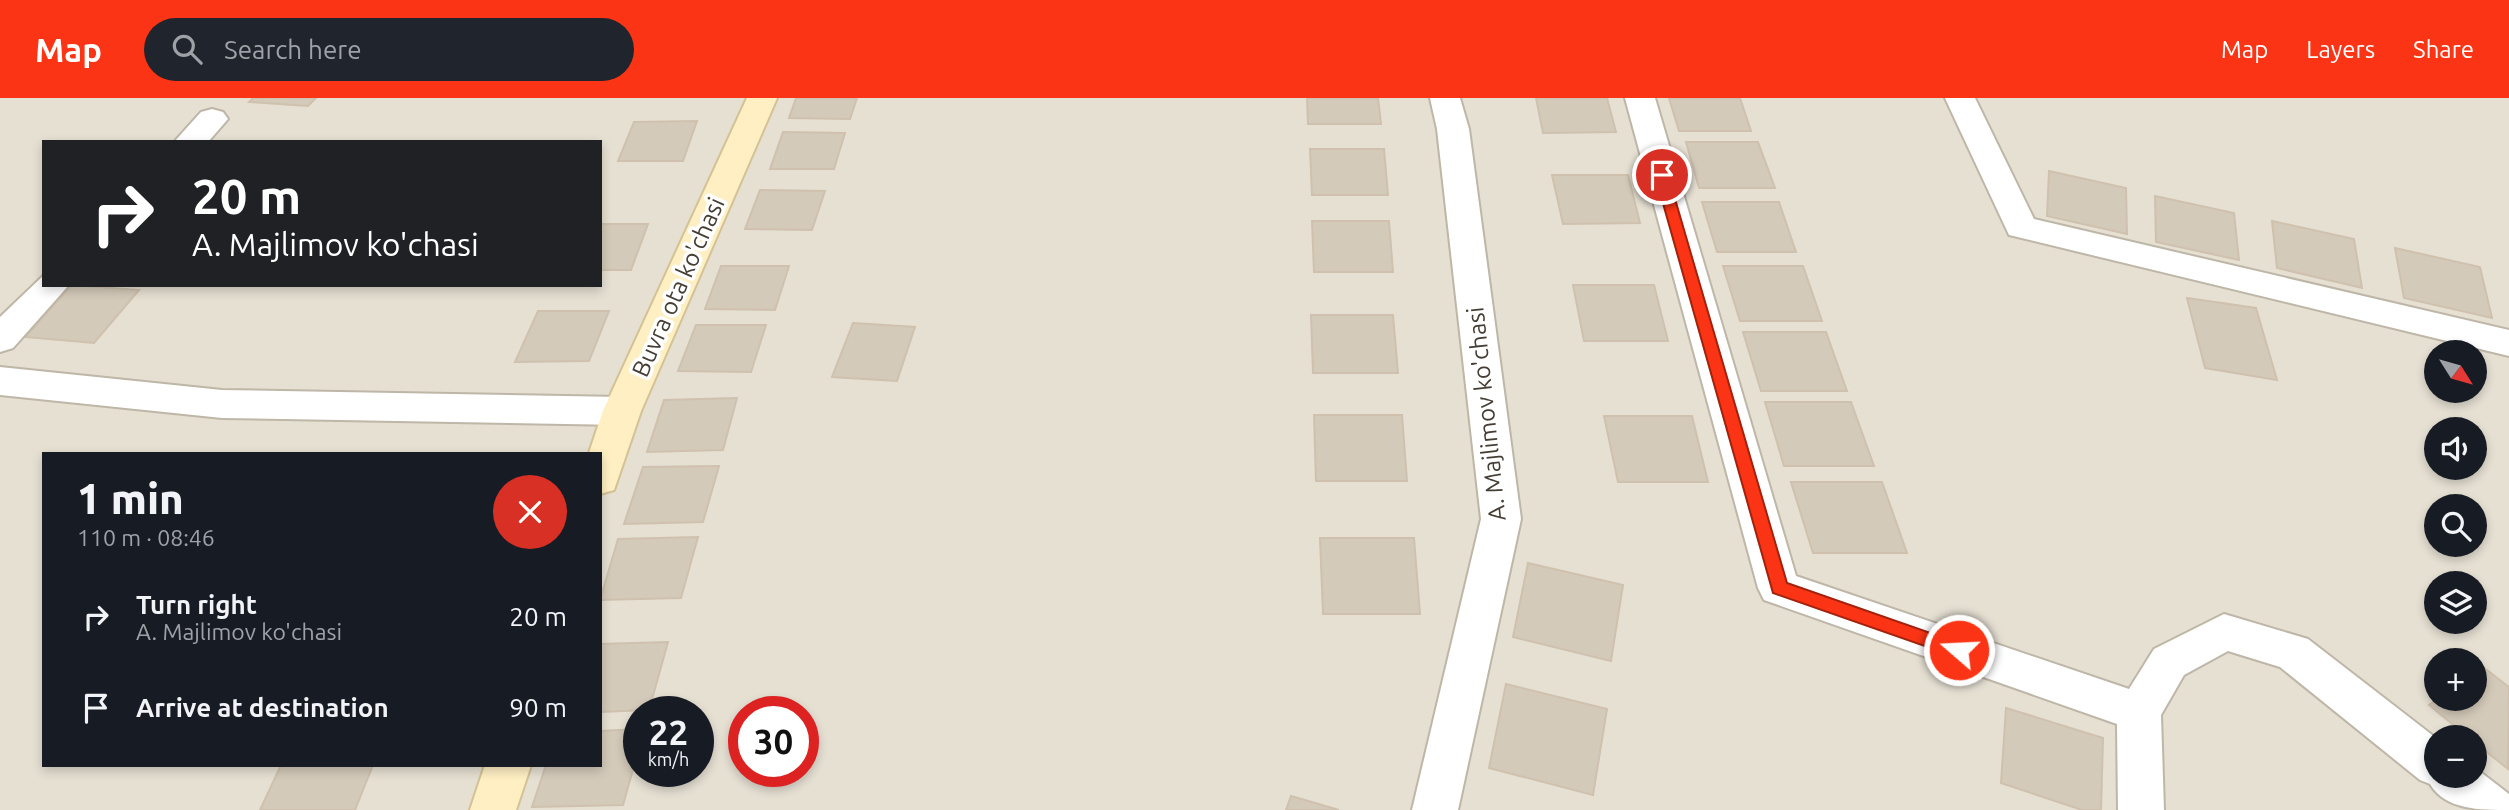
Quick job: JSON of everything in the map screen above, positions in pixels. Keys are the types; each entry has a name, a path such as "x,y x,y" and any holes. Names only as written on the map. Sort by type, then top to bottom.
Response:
{"main road":[{"name":"Buvra ota ko'chasi","path":"602,473 622,411 762,98"},
{"path":"493,810 507,767"}],"street":[{"name":"A. Majlimov ko'chasi","path":"1435,810 1501,519 1453,129 1445,98"},
{"path":"1640,98 1779,588 2139,712"},
{"path":"1960,98 2021,227 2509,344"},
{"path":"192,140 212,119"},
{"path":"0,339 50,287"},
{"path":"0,381 222,404 622,411"},
{"path":"2141,810 2139,712 2169,662 2224,632 2293,652 2424,756"},
{"path":"2465,788 2493,810"}],"shaded area":[{"path":"0,98 2509,98 2509,810 0,810"}],"building":[{"path":"253,98 316,98 308,106 249,102"},
{"path":"796,98 857,98 850,119 789,118"},
{"path":"1307,98 1378,98 1381,124 1308,124"},
{"path":"1536,98 1607,98 1616,132 1543,133"},
{"path":"1669,98 1740,98 1751,131 1679,131"},
{"path":"697,121 683,161 618,161 634,122"},
{"path":"783,132 845,133 834,169 770,169"},
{"path":"1686,142 1758,142 1775,188 1699,188"},
{"path":"1310,149 1384,149 1388,195 1312,195"},
{"path":"2049,171 2126,188 2127,234 2047,216"},
{"path":"1552,175 1628,175 1640,223 1563,224"},
{"path":"760,190 825,191 812,230 745,229"},
{"path":"2155,196 2234,213 2239,260 2156,242"},
{"path":"1702,202 1779,202 1796,252 1717,252"},
{"path":"1312,221 1389,221 1393,272 1314,272"},
{"path":"2272,221 2354,239 2362,288 2277,268"},
{"path":"602,224 648,224 631,270 602,270"},
{"path":"2395,248 2480,267 2492,318 2404,298"},
{"path":"721,266 789,266 775,310 705,309"},
{"path":"1723,266 1803,266 1822,321 1740,321"},
{"path":"1573,285 1654,285 1668,341 1584,341"},
{"path":"70,287 139,290 94,343 25,337"},
{"path":"2187,298 2256,308 2277,380 2205,368"},
{"path":"538,311 609,311 589,361 515,362"},
{"path":"1311,315 1393,315 1398,373 1313,373"},
{"path":"853,323 915,327 897,381 832,377"},
{"path":"696,325 766,325 751,372 678,371"},
{"path":"1743,332 1826,332 1847,391 1761,391"},
{"path":"737,398 723,450 647,452 664,400"},
{"path":"1765,402 1851,402 1874,466 1784,466"},
{"path":"1314,415 1402,415 1407,481 1316,481"},
{"path":"1604,416 1692,416 1708,482 1618,482"},
{"path":"719,466 703,522 624,524 643,467"},
{"path":"1791,482 1882,482 1907,553 1813,553"},
{"path":"698,537 681,598 602,600 618,539"},
{"path":"1320,538 1414,538 1420,614 1323,614"},
{"path":"1528,563 1623,585 1611,661 1513,637"},
{"path":"668,642 653,696 623,696 623,711 602,712 602,644"},
{"path":"2487,670 2509,687 2508,769 2487,752 2487,725 2453,725 2436,711 2487,711"},
{"path":"1506,684 1607,709 1593,795 1489,768"},
{"path":"2006,708 2103,738 2101,810 2082,810 2001,783"},
{"path":"623,730 623,787 628,787 623,805 532,807 545,767 602,767 602,731"},
{"path":"280,767 372,767 355,810 260,810"},
{"path":"1291,796 1339,810 1286,810"}],"route":[{"path":"1662,175 1779,588 1959,650"}]}
